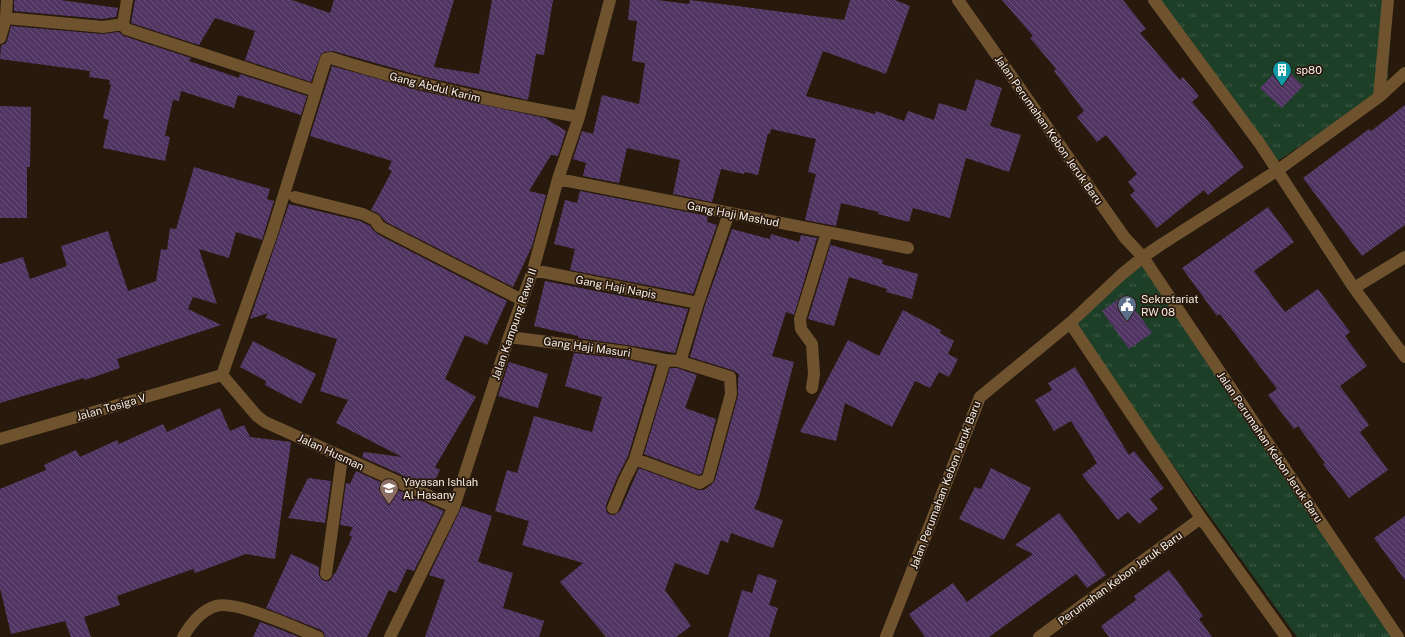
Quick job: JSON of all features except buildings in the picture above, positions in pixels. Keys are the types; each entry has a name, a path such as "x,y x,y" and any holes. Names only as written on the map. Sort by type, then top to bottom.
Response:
{"street":[{"path":"0,38 6,18 7,0"},
{"path":"123,24 128,0"},
{"name":"Jalan Kampung Rawa II","path":"390,637 454,507 509,337 533,270 558,179 579,117 610,0"},
{"name":"Jalan Perumahan Kebon Jeruk Baru","path":"958,0 1125,238 1143,258 1398,637"},
{"path":"1154,0 1278,170 1354,288 1405,357"},
{"path":"1379,97 1388,0"},
{"path":"6,18 103,26 123,24"},
{"path":"123,24 126,28 316,91 272,233 222,375"},
{"name":"Gang Abdul Karim","path":"316,91 325,62 328,58 448,91 507,104 579,117"},
{"name":"Jalan Perumahan Kebon Jeruk Baru","path":"886,637 980,397 1070,323 1121,275 1143,258 1162,244 1278,170 1379,97 1405,73"},
{"name":"Gang Haji Mashud","path":"558,179 908,248"},
{"path":"295,197 363,214 375,220 382,228 522,300"},
{"path":"678,361 681,359 698,303 729,213"},
{"path":"812,388 814,374 812,344 801,329 800,320 827,232"},
{"path":"1354,288 1405,256"},
{"name":"Gang Haji Napis","path":"533,270 698,303"},
{"path":"1070,323 1201,518 1286,637"},
{"name":"Gang Haji Masuri","path":"509,337 626,352 665,360 678,361 730,377 731,394 708,478 700,483 635,459"},
{"path":"613,508 635,459 665,360"},
{"name":"Jalan Tosiga V","path":"0,439 222,375"},
{"name":"Jalan Husman","path":"222,375 257,416 265,422 342,458 454,507"},
{"path":"326,574 342,458"},
{"name":"Perumahan Kebon Jeruk Baru","path":"1039,637 1201,518"},
{"path":"183,637 189,627 205,612 216,606 229,605 242,608 318,637"}],"green space":[{"path":"1160,0 1393,0 1387,87 1275,163"},
{"path":"1143,257 1392,637 1297,637 1072,325"}],"place":[{"name":"sp80","path":"1282,87"},
{"name":"Sekretariat RW 08","path":"1127,322"},
{"name":"Yayasan Ishlah Al Hasany","path":"389,505"}]}
